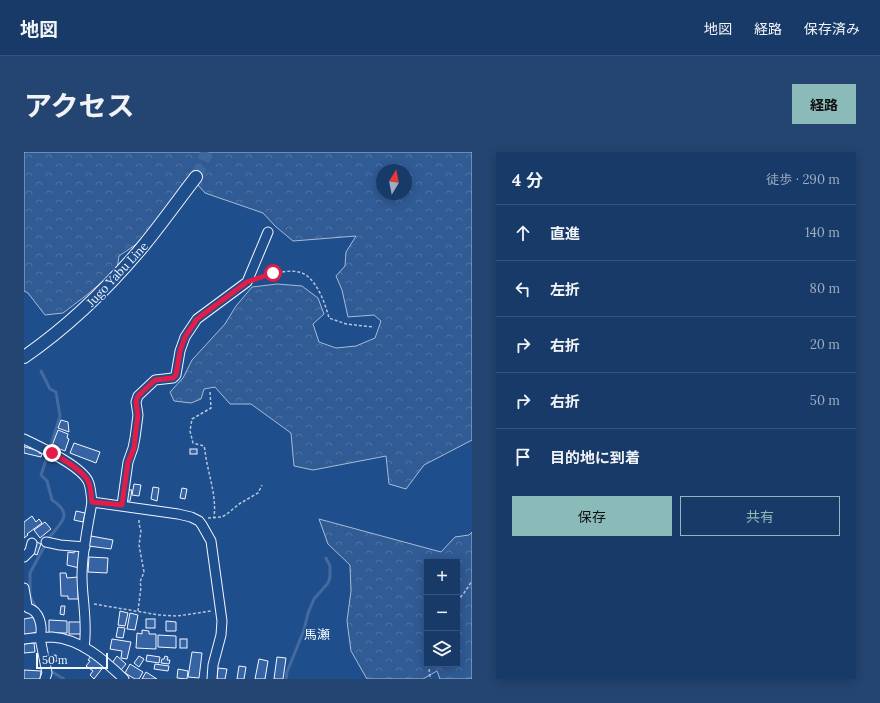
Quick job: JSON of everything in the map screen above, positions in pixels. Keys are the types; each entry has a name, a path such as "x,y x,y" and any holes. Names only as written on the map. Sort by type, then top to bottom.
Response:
{"main road":[{"name":"Jugo Yabu Line","path":"24,357 84,310 116,277 145,244 196,176"}],"street":[{"path":"122,505 128,462 134,448 138,415 136,402 138,396 155,380 173,378 176,375 180,351 185,337 197,319 247,282 268,232"},
{"path":"24,439 52,453 71,465 81,472 89,483 92,502 82,575 86,634 84,647"},
{"path":"92,502 178,514 191,517 202,525 211,541 222,621 221,635 214,660 212,679"},
{"path":"46,542 85,547"},
{"path":"24,557 30,551 32,543"},
{"path":"24,588 27,606 38,615 41,624 42,633 40,638 46,673 45,679"},
{"path":"24,639 53,637 84,647 104,661 124,679"}],"path":[{"path":"247,282 273,273 295,271 301,272 308,277 322,295 329,318 346,324 374,327"},
{"path":"210,392 211,408 192,420 190,431 193,443 204,446 213,487 215,507 214,517"},
{"path":"197,520 222,517 239,504 258,493 262,485"},
{"path":"138,611 141,587 140,582 144,572 139,545 141,531 139,524 140,508"},
{"path":"460,597 472,581"},
{"path":"84,605 94,604 159,615 177,616 211,610 220,610"},
{"path":"430,667 429,673 431,679"}],"green space":[{"path":"24,152 472,152 472,440 424,465 406,489 389,484 386,456 313,470 294,466 291,433 251,404 230,404 215,387 204,389 201,399 191,403 174,401 170,392 183,378 192,360 225,324 236,306 252,287 277,284 302,286 318,298 324,314 313,324 319,342 336,348 356,346 375,338 381,321 374,315 348,317 342,290 336,276 345,266 346,252 356,236 293,241 275,226 263,213 205,193 191,177 141,241 119,256 117,269 63,313 45,315 28,293 24,291"},
{"path":"319,519 441,552 455,537 469,535 472,532 472,679 440,679 437,671 423,679 367,679 351,651 347,621 351,591 350,565 328,544"}],"building":[{"path":"61,420 68,422 69,432 58,428"},
{"path":"58,430 68,434 67,438 69,439 65,451 52,446"},
{"path":"74,443 100,452 96,463 70,453"},
{"path":"24,446 39,451 39,453 42,454 41,457 24,453"},
{"path":"190,449 197,449 197,454 190,454"},
{"path":"134,484 141,485 139,496 132,495"},
{"path":"153,487 159,488 157,501 151,499"},
{"path":"182,488 187,489 185,499 180,498"},
{"path":"128,490 132,490 130,501 126,501"},
{"path":"76,511 85,513 83,522 74,520"},
{"path":"32,516 36,522 39,519 42,523 24,538 24,522"},
{"path":"45,522 51,529 40,538 34,530"},
{"path":"91,536 113,540 111,549 89,546"},
{"path":"37,542 41,544 37,555 32,553"},
{"path":"75,549 82,550 79,568 67,565 68,552 74,553"},
{"path":"89,557 108,558 107,573 88,572"},
{"path":"60,573 66,573 67,578 78,577 78,599 68,599 68,596 61,596"},
{"path":"61,606 65,606 64,615 60,614"},
{"path":"120,611 128,613 125,626 118,625"},
{"path":"130,613 138,615 135,630 127,629"},
{"path":"35,617 38,632 24,635 24,619"},
{"path":"146,619 155,619 155,628 146,628"},
{"path":"49,620 67,621 67,633 49,633"},
{"path":"166,621 176,622 176,631 166,631"},
{"path":"69,622 84,622 84,634 69,634"},
{"path":"118,627 125,628 123,638 116,637"},
{"path":"142,630 149,631 149,634 156,634 156,649 136,648 137,633 142,634"},
{"path":"158,635 176,636 176,648 158,647"},
{"path":"112,639 131,642 127,659 121,658 122,651 110,649"},
{"path":"180,639 187,639 187,648 180,648"},
{"path":"34,643 35,652 24,653 24,644"},
{"path":"192,652 202,653 199,678 188,677"},
{"path":"56,655 57,661 50,663 48,656"},
{"path":"147,655 160,657 159,663 146,661"},
{"path":"91,656 104,666 94,679 90,675 93,671 86,666 90,661 88,660"},
{"path":"117,656 126,664 121,670 112,663"},
{"path":"139,656 144,659 139,667 134,663"},
{"path":"165,656 168,657 167,660 170,660 169,664 161,663"},
{"path":"277,657 286,658 283,679 274,679"},
{"path":"259,659 268,661 265,679 255,679"},
{"path":"130,664 143,672 139,679 135,679 125,673"},
{"path":"155,664 169,666 168,671 154,669"},
{"path":"239,666 246,667 244,679 237,679"},
{"path":"218,668 227,669 225,679 217,679"},
{"path":"178,669 188,671 187,679 177,678"},
{"path":"24,670 41,671 40,679 24,679"},
{"path":"146,672 157,679 142,679"}],"waterway":[{"path":"41,371 50,389 56,392 60,416 50,448"},
{"path":"46,460 41,475 47,481 52,500 59,505 63,510 64,515 61,524 48,539"},
{"path":"36,608 30,596 30,573 44,547"},
{"path":"286,679 287,672 304,630 308,613 314,599 328,583 330,577 330,566 326,558"},
{"path":"49,670 64,679"}],"tunnel":[{"path":"196,177 207,152"}],"district":[{"name":"馬瀬","path":"317,634"}],"route":[{"path":"52,453 81,472 87,478 92,502 122,505 128,462 134,448 138,415 136,402 138,396 155,380 173,378 176,375 180,351 185,337 197,319 247,282 273,273"}]}
